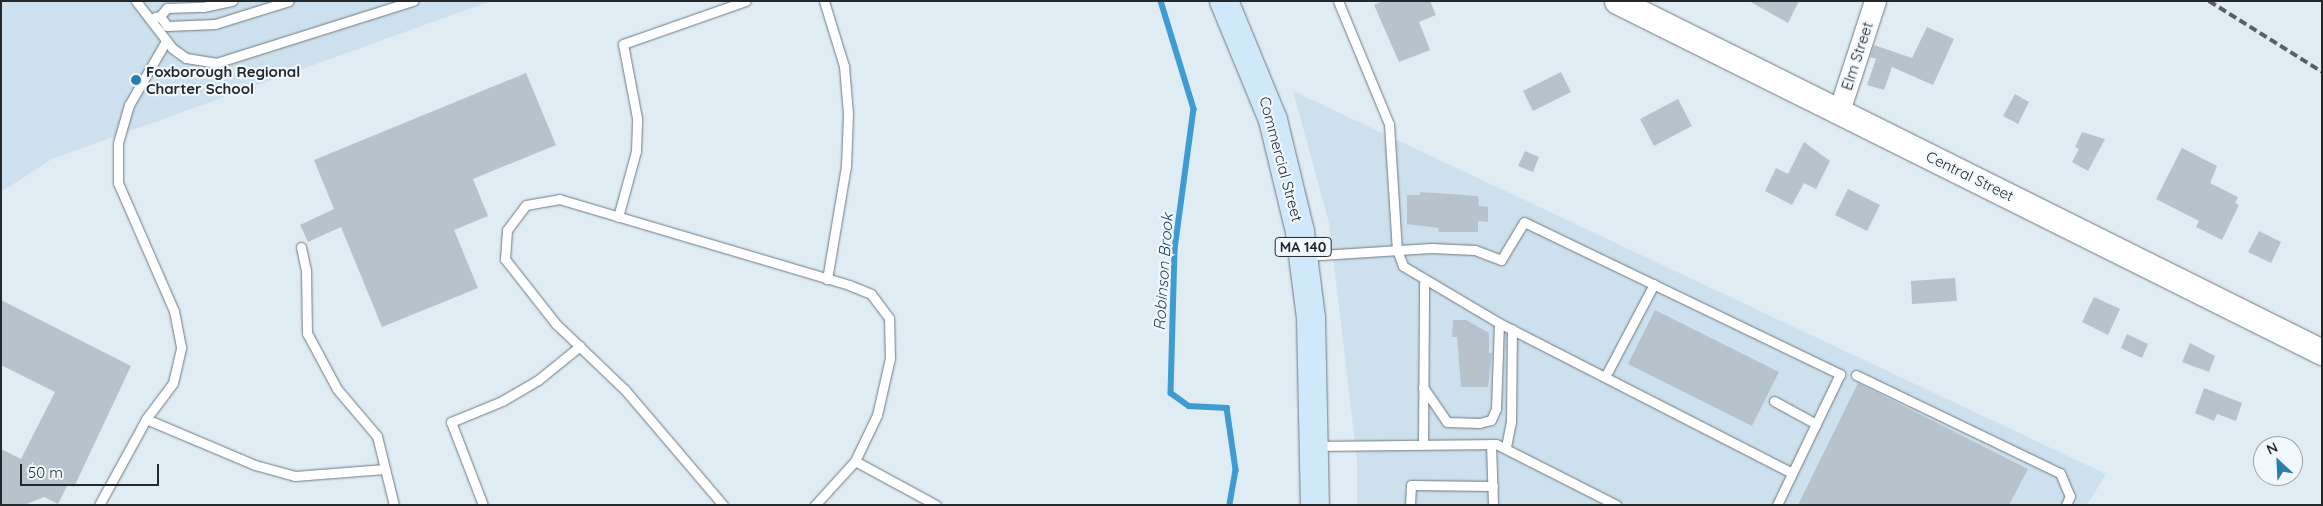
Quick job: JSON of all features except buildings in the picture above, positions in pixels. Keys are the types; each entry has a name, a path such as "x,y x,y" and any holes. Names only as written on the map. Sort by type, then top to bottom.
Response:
{"main road":[{"name":"Commercial Street","path":"1224,1 1273,120 1292,189 1304,256 1312,334 1315,505"},
{"name":"Central Street","path":"1617,1 2322,352"}],"street":[{"name":"Elm Street","path":"1839,111 1875,1"}],"lane":[{"path":"136,1 166,41 186,58 216,63 413,1"},
{"path":"147,17 160,16 167,8 203,7 232,1"},
{"path":"160,16 167,26 206,25 289,1"},
{"path":"618,216 636,151 637,118 623,44 746,1"},
{"path":"824,1 844,66 848,114 846,166 827,279"},
{"path":"1338,1 1389,124 1397,250 1403,266 1424,281 1512,329 1792,473"},
{"path":"99,505 146,419 173,383 181,347 174,311 118,183 118,143 128,105 166,41"},
{"path":"722,505 625,390 556,324 505,258 507,230 526,205 559,199 827,279 871,294 886,311 891,327 890,358 877,415 855,461 815,505"},
{"path":"1304,256 1397,250 1466,249 1501,260 1524,222 1840,374 1777,505"},
{"path":"301,247 306,270 307,334 337,389 377,436 394,505"},
{"path":"1423,444 1424,281"},
{"path":"1605,377 1654,284"},
{"path":"1423,386 1447,422 1479,423 1491,420 1496,410 1499,322"},
{"path":"1506,447 1511,422 1512,329"},
{"path":"483,505 451,422 502,401 538,380 580,346"},
{"path":"1856,375 2060,473 2070,496 2066,505"},
{"path":"1774,401 1816,424"},
{"path":"146,419 255,465 295,476 385,469"},
{"path":"1314,446 1492,444 1506,447 1616,505"},
{"path":"1492,444 1493,505"},
{"path":"855,461 936,505"},
{"path":"1410,505 1411,485 1493,486"}],"shaded area":[{"name":"Foxborough Regional Charter School","path":"1,1 491,1 52,159 1,192"},
{"path":"1293,91 2106,474 2087,505 1357,505 1357,459 1329,223"}],"waterway":[{"name":"Robinson Brook","path":"1161,1 1194,109 1175,250 1171,393 1189,406 1227,408 1236,470 1230,505"}],"railway":[{"path":"2209,1 2322,72"}],"place":[{"name":"Foxborough Regional Charter School","path":"136,80"}]}
